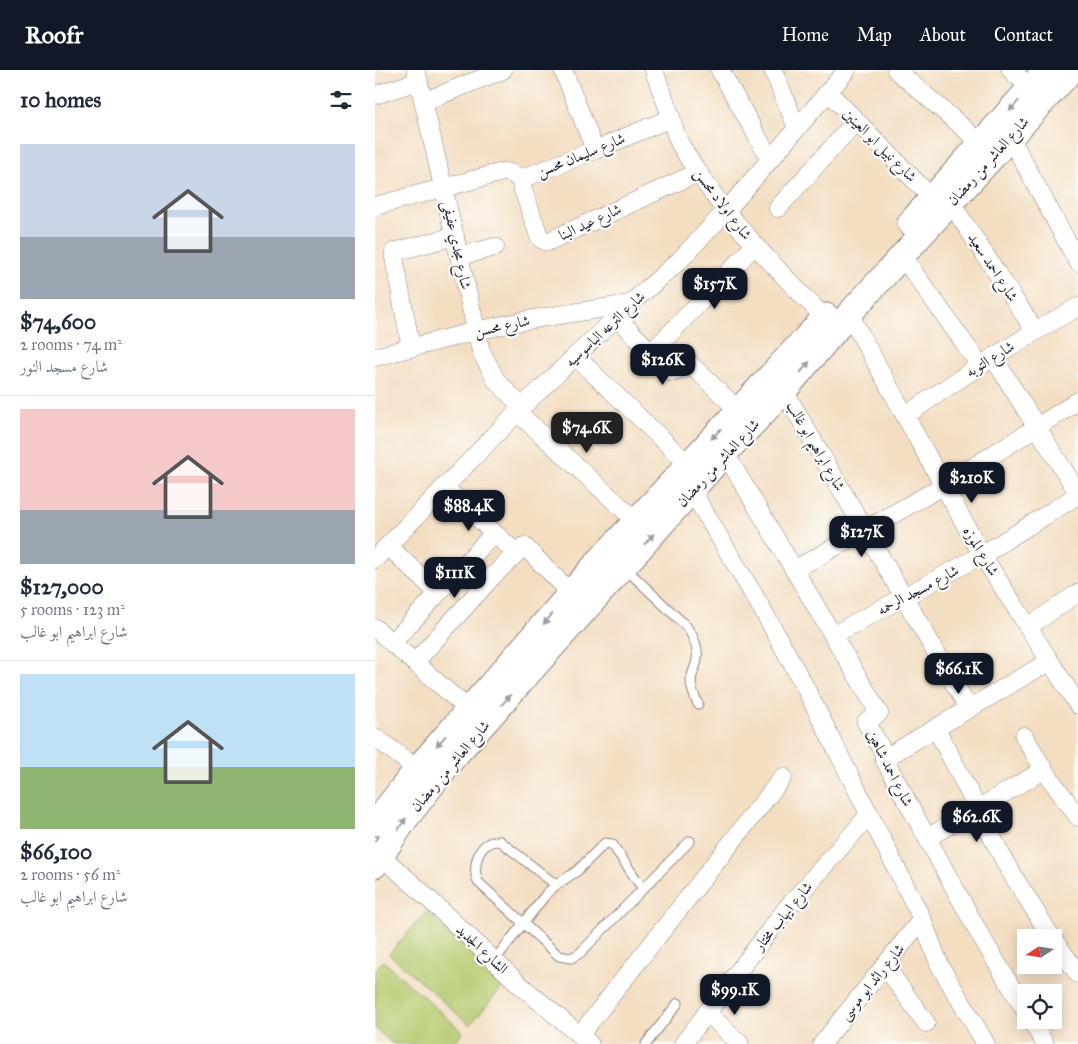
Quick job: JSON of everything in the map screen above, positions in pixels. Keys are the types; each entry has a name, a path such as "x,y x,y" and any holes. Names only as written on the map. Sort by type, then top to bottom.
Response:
{"main road":[{"name":"شارع العاشر من رمضان","path":"377,857 453,758 611,570 692,491 725,453 784,392 837,316 941,200 1010,137 1072,70"},
{"name":"شارع العاشر من رمضان","path":"375,823 417,769 571,592 611,570 635,520 738,410 903,256 981,143 1038,79"}],"street":[{"path":"425,101 503,70"},
{"path":"563,70 595,150"},
{"name":"شارع اولاد محسن","path":"654,70 679,142 726,211 754,246 837,316"},
{"path":"720,70 771,159"},
{"path":"773,70 797,128"},
{"path":"897,70 981,143"},
{"path":"1011,70 1038,79"},
{"name":"شارع الترعه الباسوسيه","path":"380,550 519,410 616,317 679,261 726,211 843,72"},
{"path":"375,94 418,76"},
{"name":"شارع مجدي عفيفى","path":"418,76 481,351 496,380 519,410 635,520"},
{"name":"شارع نبيل ابو العينين","path":"828,92 855,120 941,200"},
{"name":"شارع سليمان محسن","path":"375,206 503,172 509,172 519,178 541,172 671,118"},
{"path":"778,208 855,120"},
{"path":"1010,137 1078,262"},
{"name":"شارع عيد البنا","path":"519,178 539,236 547,242 699,172"},
{"name":"شارع احمد سعيد","path":"941,200 1035,331"},
{"path":"411,348 394,252 455,236"},
{"path":"652,352 754,246"},
{"path":"460,256 495,247"},
{"path":"903,256 1037,427 1078,494"},
{"name":"شارع محسن","path":"375,357 475,331 570,312 630,304"},
{"name":"شارع التوبه","path":"905,416 987,361 1078,307"},
{"name":"شارع الموزه","path":"837,316 905,416 982,555 1076,698"},
{"path":"616,317 671,372 675,372 684,362 688,362 738,410"},
{"path":"575,356 689,464"},
{"name":"شارع ابراهيم ابو غالب","path":"784,392 969,709"},
{"path":"794,570 943,486 1078,401"},
{"name":"شارع احمد شاهين","path":"725,453 879,713 866,722 884,759 979,933 1017,997"},
{"path":"444,487 515,553"},
{"path":"692,491 765,614 809,694 922,919 940,966 986,1044"},
{"name":"شارع مسجد الرحمه","path":"833,635 982,555 1078,494"},
{"path":"392,643 494,533"},
{"path":"415,662 515,553 524,546 571,592"},
{"path":"380,550 438,593"},
{"path":"1028,627 1078,593"},
{"path":"375,628 469,710"},
{"path":"885,758 1050,661"},
{"path":"936,728 1007,866 1047,929"},
{"path":"1024,736 1044,770 1078,817"},
{"path":"375,737 417,769"},
{"path":"927,838 1044,770"},
{"path":"585,1040 783,777"},
{"name":"شارع ايهاب مختار","path":"683,1044 787,910 869,815"},
{"name":"الشارع الجديد","path":"377,857 585,1040"},
{"name":"شارع رائد ابو موسى","path":"827,1042 922,919"},
{"path":"1063,953 1078,974"},
{"path":"885,966 926,1023"},
{"path":"707,1012 740,1044"},
{"path":"1036,1029 1045,1044"}],"lane":[{"path":"611,570 686,626 693,636 697,658 691,678 691,686 698,704"},
{"path":"557,885 500,841 492,841 484,847 475,866 475,877 478,882 559,956 571,958 580,953 690,841"},
{"path":"494,961 547,893 577,871 602,845 608,843 614,847 643,889"},
{"path":"646,1044 678,1002"}],"green space":[{"path":"426,912 506,983 470,1025 389,954"},
{"path":"383,961 463,1032 453,1044 393,1044 375,1028 375,970"}]}
